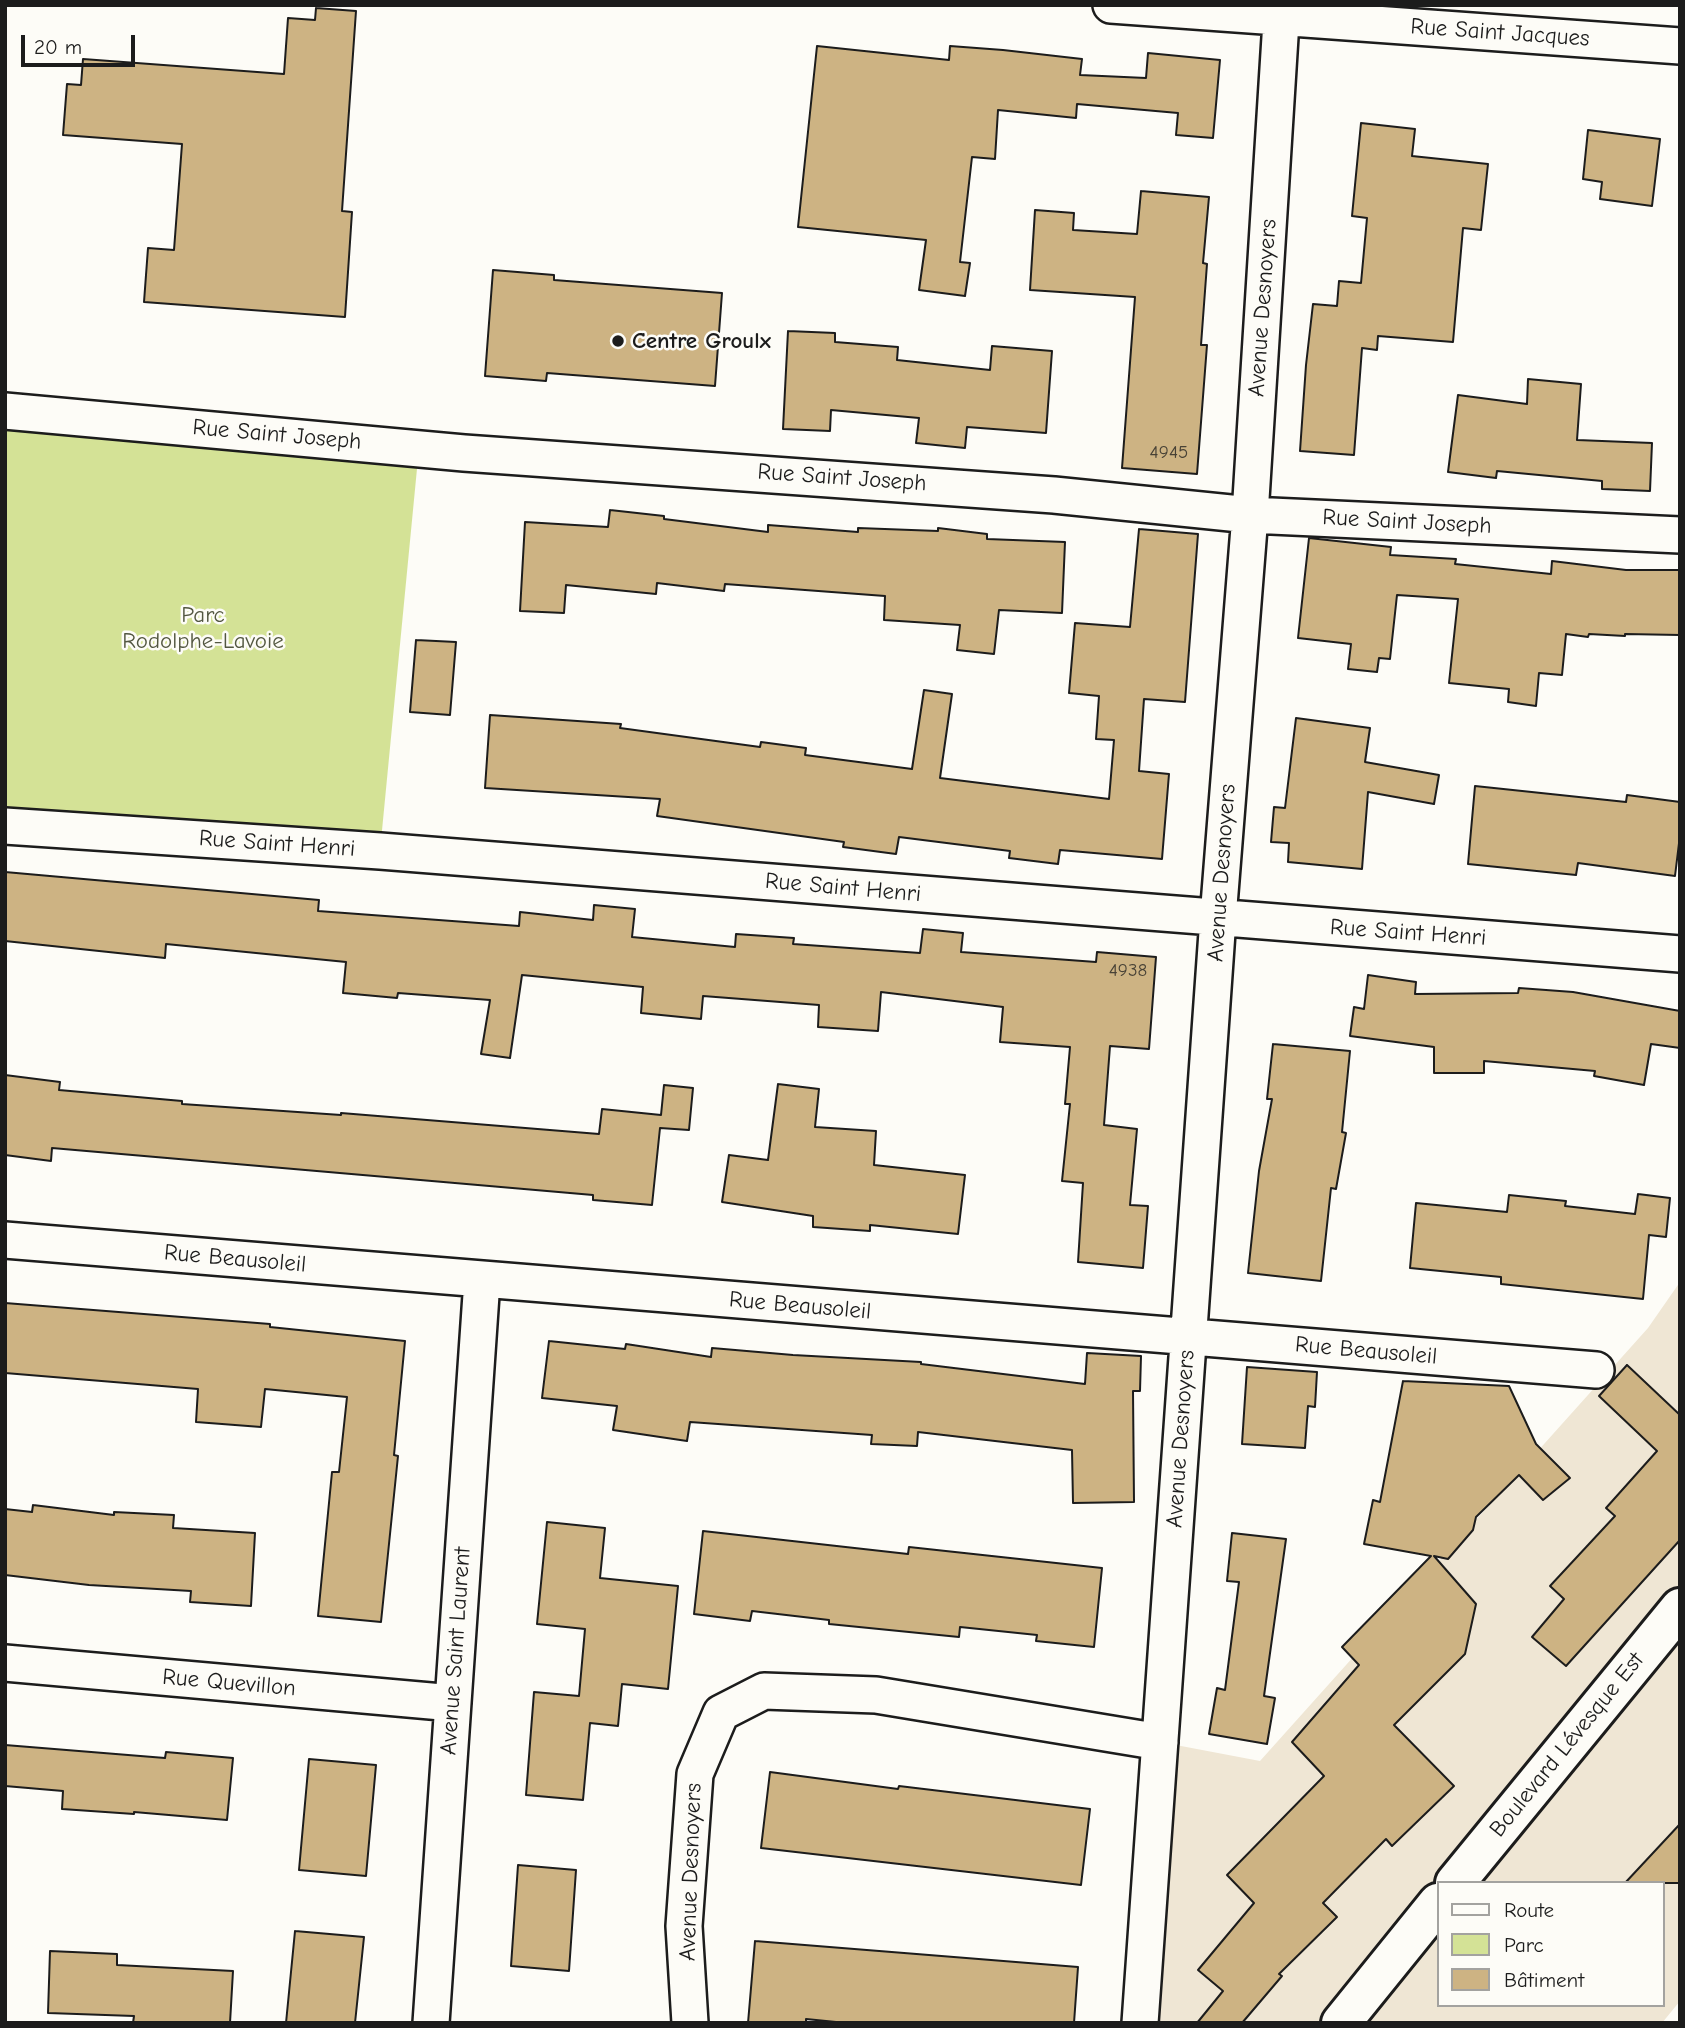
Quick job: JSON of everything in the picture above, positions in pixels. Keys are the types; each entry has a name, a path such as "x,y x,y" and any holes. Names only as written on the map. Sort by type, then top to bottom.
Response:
{"street":[{"name":"Rue Saint Jacques","path":"1111,5 1282,11 1680,46"},
{"name":"Avenue Desnoyers","path":"1140,2023 1218,918 1250,515 1282,11"},
{"name":"Rue Saint Joseph","path":"5,411 464,453 1042,494 1250,515 1680,535"},
{"name":"Rue Saint Henri","path":"5,826 394,852 1680,954"},
{"name":"Rue Beausoleil","path":"5,1240 1596,1370"},
{"name":"Avenue Saint Laurent","path":"431,2023 482,1280"},
{"name":"Boulevard Lévesque Est","path":"1457,1881 1680,1608"},
{"name":"Rue Quevillon","path":"5,1663 453,1703"},
{"name":"Avenue Desnoyers","path":"690,2023 684,1926 695,1774 721,1713 764,1691 876,1695 1160,1742"},
{"path":"1341,2023 1436,1905"}],"shaded area":[{"path":"1680,1282 1680,2001 1662,2023 1140,2023 1160,1742 1260,1761 1648,1328"}],"green space":[{"name":"Parc Rodolphe-Lavoie","path":"5,411 419,448 380,851 5,826"}],"building":[{"path":"316,8 356,11 342,211 352,212 345,317 144,302 148,248 174,250 182,144 63,135 67,84 81,85 83,59 284,74 288,18 315,20"},
{"path":"817,46 949,60 950,46 1003,50 1082,59 1080,75 1146,78 1148,53 1220,60 1213,138 1176,135 1178,113 1077,104 1076,118 998,110 995,159 972,157 960,262 970,263 965,296 919,290 926,240 798,227"},
{"path":"1361,123 1415,129 1412,156 1488,164 1481,230 1463,228 1453,342 1378,336 1377,350 1362,348 1354,455 1300,451 1313,304 1337,306 1339,281 1361,283 1367,218 1352,216"},
{"path":"1588,130 1660,139 1652,206 1600,199 1602,182 1583,179"},
{"path":"1141,191 1209,197 1203,263 1207,264 1201,345 1207,345 1197,474 1122,468 1135,297 1030,290 1035,210 1074,213 1073,230 1137,234"},
{"path":"493,270 554,275 554,280 722,293 715,386 547,373 546,381 485,376"},
{"path":"788,331 835,333 835,342 898,347 897,360 990,370 992,346 1052,351 1046,433 967,427 965,448 916,443 919,418 831,410 830,431 783,429"},
{"path":"1528,379 1581,384 1577,440 1652,443 1650,491 1602,489 1602,481 1497,471 1496,478 1448,472 1458,395 1527,404"},
{"path":"610,510 768,532 768,525 858,532 858,528 938,531 938,528 987,534 987,539 1065,542 1062,613 999,610 994,654 957,650 960,625 884,620 885,596 725,584 724,591 657,583 656,594 566,585 564,613 520,611 525,522 608,527"},
{"path":"1139,529 1198,534 1185,702 1144,699 1139,771 1169,774 1162,859 1060,850 1058,864 1009,858 1010,851 899,837 896,854 843,847 844,842 657,816 660,799 485,788 490,715 621,724 620,728 760,747 761,742 806,748 805,755 912,769 924,690 952,694 940,778 1109,799 1114,740 1096,739 1099,696 1069,693 1075,623 1130,627"},
{"path":"1309,538 1391,547 1390,555 1456,559 1455,564 1551,574 1552,561 1626,570 1680,570 1680,635 1589,634 1588,637 1566,634 1562,675 1539,673 1536,706 1508,702 1509,689 1449,683 1458,599 1397,595 1390,659 1379,658 1377,672 1348,669 1351,644 1298,638"},
{"path":"416,640 456,642 450,715 410,712"},
{"path":"1296,718 1370,728 1365,762 1439,775 1434,804 1368,792 1362,869 1288,862 1289,843 1271,842 1274,807 1285,808"},
{"path":"1475,786 1626,802 1627,795 1680,802 1680,835 1675,876 1578,863 1576,875 1468,864"},
{"path":"5,872 319,900 318,911 519,926 520,912 593,920 594,905 635,909 632,937 735,947 736,934 794,938 793,944 920,953 923,929 963,933 961,952 1096,962 1097,952 1156,957 1149,1049 1110,1046 1104,1125 1137,1129 1130,1205 1148,1206 1143,1268 1078,1262 1083,1183 1062,1181 1070,1104 1065,1104 1070,1047 1000,1042 1003,1007 881,992 878,1031 818,1027 819,1005 703,996 701,1019 641,1013 643,987 522,975 510,1058 481,1054 490,1000 398,993 397,998 343,993 346,962 166,944 165,958 5,941"},
{"path":"1368,975 1416,982 1415,994 1518,993 1519,988 1573,992 1680,1011 1680,1048 1651,1044 1644,1085 1594,1076 1595,1071 1484,1061 1484,1073 1434,1073 1434,1047 1350,1036 1354,1007 1364,1009"},
{"path":"1273,1044 1350,1051 1342,1132 1346,1133 1336,1189 1331,1188 1321,1281 1248,1273 1259,1171 1272,1099 1267,1099"},
{"path":"5,1075 60,1082 59,1090 182,1101 182,1104 341,1113 599,1134 602,1109 661,1115 664,1085 693,1088 689,1130 660,1128 652,1205 593,1200 593,1195 52,1148 51,1161 5,1155"},
{"path":"778,1084 819,1089 815,1127 876,1131 874,1165 965,1175 958,1234 870,1225 870,1231 813,1227 813,1216 722,1202 729,1155 768,1160"},
{"path":"1638,1194 1670,1198 1666,1237 1649,1235 1643,1299 1501,1284 1501,1277 1410,1268 1416,1203 1507,1212 1509,1195 1566,1201 1565,1206 1635,1214"},
{"path":"5,1303 270,1324 270,1327 405,1341 394,1455 398,1456 381,1622 318,1616 332,1472 339,1472 347,1397 265,1389 261,1427 196,1422 198,1389 5,1373"},
{"path":"549,1341 625,1349 626,1344 711,1357 712,1348 921,1362 1085,1384 1087,1353 1141,1356 1140,1391 1133,1391 1134,1502 1073,1503 1072,1450 918,1432 917,1446 871,1444 872,1435 690,1422 687,1441 613,1430 617,1406 542,1398"},
{"path":"1627,1365 1680,1415 1680,1540 1566,1666 1532,1637 1564,1599 1550,1586 1615,1516 1606,1508 1657,1451 1599,1396"},
{"path":"1247,1367 1317,1372 1315,1407 1308,1406 1305,1448 1242,1444"},
{"path":"1403,1381 1509,1386 1536,1444 1570,1478 1543,1500 1519,1475 1476,1517 1473,1530 1448,1559 1434,1556 1476,1604 1465,1654 1394,1725 1454,1786 1392,1846 1386,1839 1323,1903 1337,1917 1279,1974 1282,1976 1242,2023 1197,2023 1223,1991 1198,1970 1254,1903 1227,1875 1324,1776 1292,1742 1359,1665 1342,1647 1431,1556 1364,1544 1373,1500 1380,1502"},
{"path":"33,1505 114,1515 114,1512 174,1515 173,1528 255,1533 251,1606 190,1602 191,1591 89,1585 5,1575 5,1509 32,1512"},
{"path":"547,1522 605,1528 600,1578 678,1586 668,1689 622,1684 618,1726 590,1723 583,1800 526,1795 534,1692 579,1696 585,1629 537,1624"},
{"path":"703,1531 908,1554 909,1547 1102,1568 1094,1647 1036,1641 1037,1635 960,1627 959,1637 829,1624 829,1620 752,1611 750,1621 694,1614"},
{"path":"1232,1533 1286,1539 1264,1696 1275,1698 1267,1744 1209,1734 1217,1688 1225,1690 1239,1582 1227,1581"},
{"path":"5,1745 165,1758 166,1752 233,1758 227,1820 62,1809 63,1791 5,1786"},
{"path":"309,1759 376,1765 366,1876 299,1870"},
{"path":"770,1772 898,1789 899,1786 1090,1809 1081,1885 761,1848"},
{"path":"1680,1824 1680,1883 1627,1881"},
{"path":"518,1865 576,1870 569,1971 511,1966"},
{"path":"295,1931 364,1937 355,2023 286,2023"},
{"path":"755,1941 1078,1967 1074,2023 846,2023 806,2019 806,2023 748,2023"},
{"path":"50,1951 117,1954 117,1965 233,1971 230,2023 133,2023 134,2016 48,2013"}],"place":[{"name":"Centre Groulx","path":"618,341"}]}
